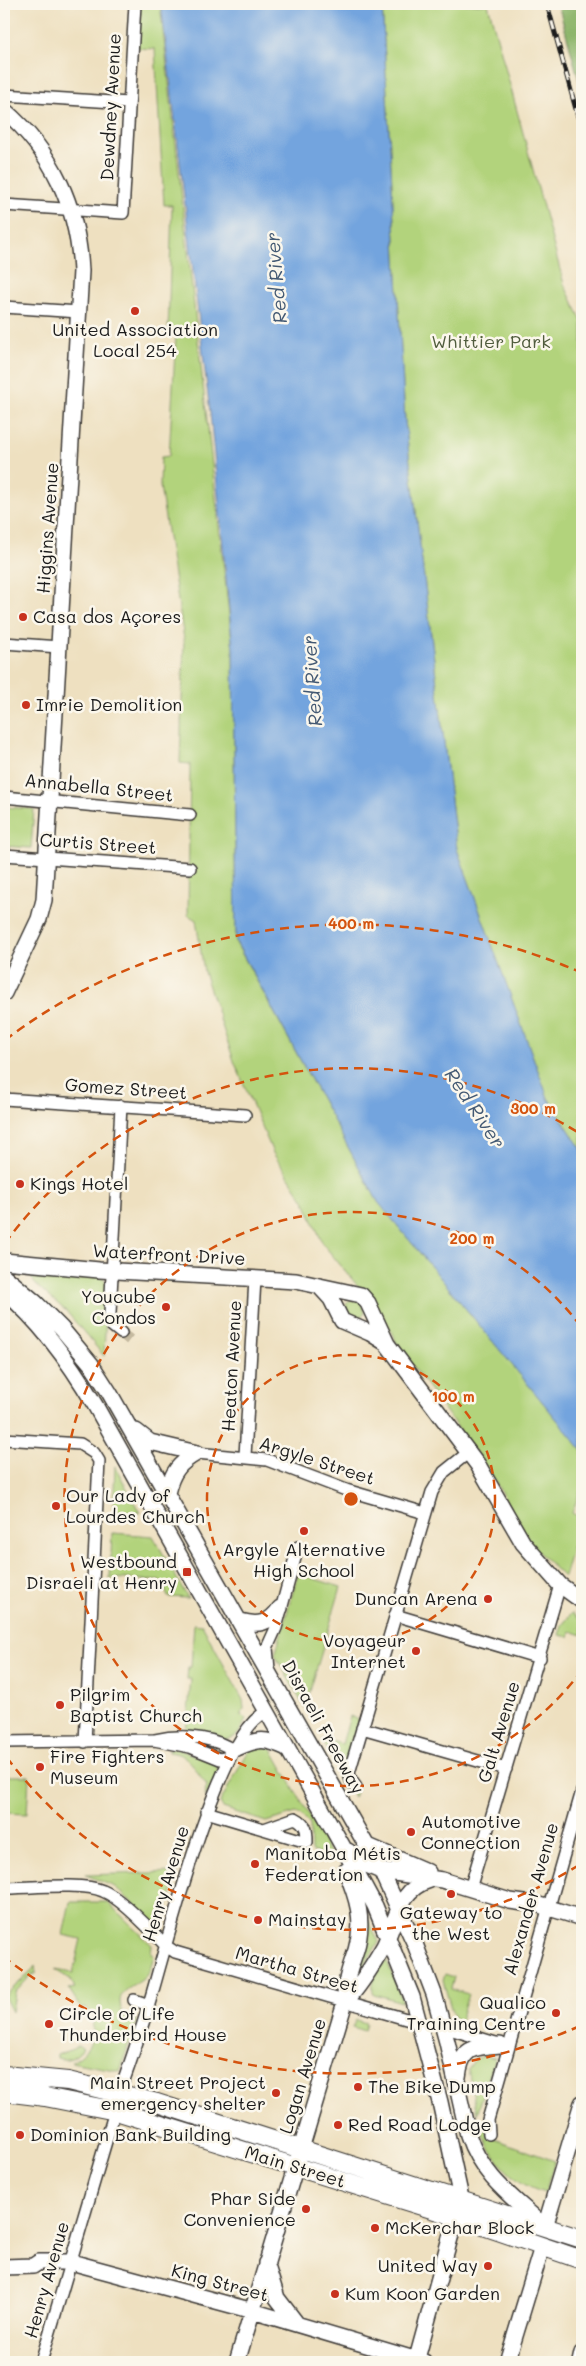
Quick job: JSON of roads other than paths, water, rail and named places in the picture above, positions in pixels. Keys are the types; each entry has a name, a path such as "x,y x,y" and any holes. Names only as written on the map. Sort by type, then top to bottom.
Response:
{"main road":[{"name":"Higgins Avenue","path":"4,110 27,131 44,153 59,178 71,209 80,254 80,312 42,914 4,993"},
{"name":"Waterfront Drive","path":"8,1263 296,1282 363,1296 387,1344 469,1452 488,1481 523,1544 560,1585 582,1602"},
{"name":"Disraeli Freeway","path":"4,1276 80,1380 375,1906 406,1982 420,2023 461,2198 457,2217"},
{"name":"Waterfront Drive","path":"320,1286 342,1321 370,1333 387,1344"},
{"name":"Disraeli Freeway","path":"4,1291 21,1297 53,1319 82,1352 130,1427 269,1669 381,1870 423,1964 442,2023 468,2135 480,2162 493,2179 546,2227"},
{"path":"338,1312 339,1303 342,1299 348,1294 355,1294"},
{"path":"352,1325 366,1320 369,1305"},
{"path":"130,1427 150,1442 197,1453"},
{"path":"167,1493 170,1480 178,1466 197,1453"},
{"path":"240,1621 255,1624 264,1623 271,1619 280,1608"},
{"path":"267,1712 280,1717 288,1724 308,1759 334,1785"},
{"path":"234,1752 258,1740 267,1739 287,1748"},
{"name":"Logan Avenue","path":"237,2362 345,2002 344,1986 359,1940 360,1914 357,1899 319,1804"},
{"path":"368,1846 432,1874 436,1880"},
{"path":"343,1847 362,1862 381,1870 470,1888 510,1901 548,1908 582,1918"},
{"name":"Logan Avenue","path":"345,2002 354,1993 388,1937 404,1897 414,1886 436,1880"},
{"path":"458,2086 460,2061 464,2055 480,2046 504,2046"},
{"name":"Main Street","path":"4,2075 48,2078 121,2092 461,2198 582,2239"},
{"name":"Main Street","path":"4,2092 45,2097 116,2111 294,2168 457,2217 582,2260"},
{"path":"546,2227 582,2103"},
{"path":"419,2361 457,2217"},
{"path":"507,2362 542,2247"},
{"path":"4,2256 32,2258 40,2262"},
{"name":"King Street","path":"4,2267 33,2266 40,2262 71,2262 298,2325 419,2361"},
{"path":"266,2263 277,2298 298,2325"},
{"path":"580,2362 582,2353"}],"street":[{"name":"Dewdney Avenue","path":"71,209 123,213 135,4"},
{"path":"4,95 129,103"},
{"path":"4,205 71,209"},
{"path":"4,307 80,312"},
{"path":"4,643 59,647"},
{"name":"Annabella Street","path":"4,796 190,815"},
{"name":"Curtis Street","path":"4,855 190,868"},
{"name":"Gomez Street","path":"4,1099 246,1116"},
{"path":"121,1106 110,1325 121,1333"},
{"name":"Heaton Avenue","path":"245,1456 255,1279"},
{"path":"4,1439 80,1444 94,1453 99,1461 85,1742"},
{"path":"356,1787 349,1773 432,1492 440,1477 469,1452"},
{"name":"Argyle Street","path":"197,1453 245,1456 267,1460 346,1490 425,1513"},
{"path":"269,1669 267,1648 276,1628 298,1547"},
{"name":"Galt Avenue","path":"470,1888 540,1658 560,1585"},
{"path":"396,1614 540,1658"},
{"name":"Henry Avenue","path":"124,2080 149,2005 206,1812 234,1752 251,1723 267,1712"},
{"path":"362,1728 506,1768"},
{"path":"4,1742 154,1740 190,1747 220,1759 234,1752"},
{"name":"Alexander Avenue","path":"489,2134 488,2120 504,2046 548,1908 582,1792"},
{"path":"206,1812 264,1830"},
{"path":"4,1888 78,1888 100,1890 114,1898 166,1946"},
{"name":"Martha Street","path":"166,1946 220,1966 420,2023"},
{"path":"134,2000 149,2005"},
{"path":"442,2023 453,2030 504,2046"},
{"name":"Henry Avenue","path":"41,2362 112,2122"}],"water":[{"name":"Red River","path":"161,4 382,4 405,421 457,849 548,1098 582,1150 582,1450 378,1202 236,942 233,650 210,413"}],"tunnel":[{"path":"121,1333 131,1341"}],"railway":[{"path":"547,4 582,131"}],"place":[{"name":"United Association Local 254","path":"135,311"},
{"name":"Casa dos Açores","path":"23,617"},
{"name":"Imrie Demolition","path":"26,705"},
{"name":"Kings Hotel","path":"20,1184"},
{"name":"Youcube Condos","path":"166,1307"},
{"name":"Our Lady of Lourdes Church","path":"56,1506"},
{"name":"Argyle Alternative High School","path":"304,1531"},
{"name":"Westbound Disraeli at Henry","path":"187,1572"},
{"name":"Duncan Arena","path":"488,1599"},
{"name":"Voyageur Internet","path":"416,1651"},
{"name":"Pilgrim Baptist Church","path":"60,1705"},
{"name":"Fire Fighters Museum","path":"40,1767"},
{"name":"Automotive Connection","path":"411,1832"},
{"name":"Manitoba Métis Federation","path":"255,1864"},
{"name":"Gateway to the West","path":"451,1894"},
{"name":"Mainstay","path":"258,1920"},
{"name":"Qualico Training Centre","path":"556,2013"},
{"name":"Circle of Life Thunderbird House","path":"49,2024"},
{"name":"The Bike Dump","path":"358,2087"},
{"name":"Main Street Project emergency shelter","path":"276,2093"},
{"name":"Red Road Lodge","path":"338,2125"},
{"name":"Dominion Bank Building","path":"20,2135"},
{"name":"Phar Side Convenience","path":"306,2209"},
{"name":"McKerchar Block","path":"375,2228"},
{"name":"United Way","path":"488,2266"},
{"name":"Kum Koon Garden","path":"335,2294"}],"park label":[{"name":"Whittier Park","path":"491,342"}]}
